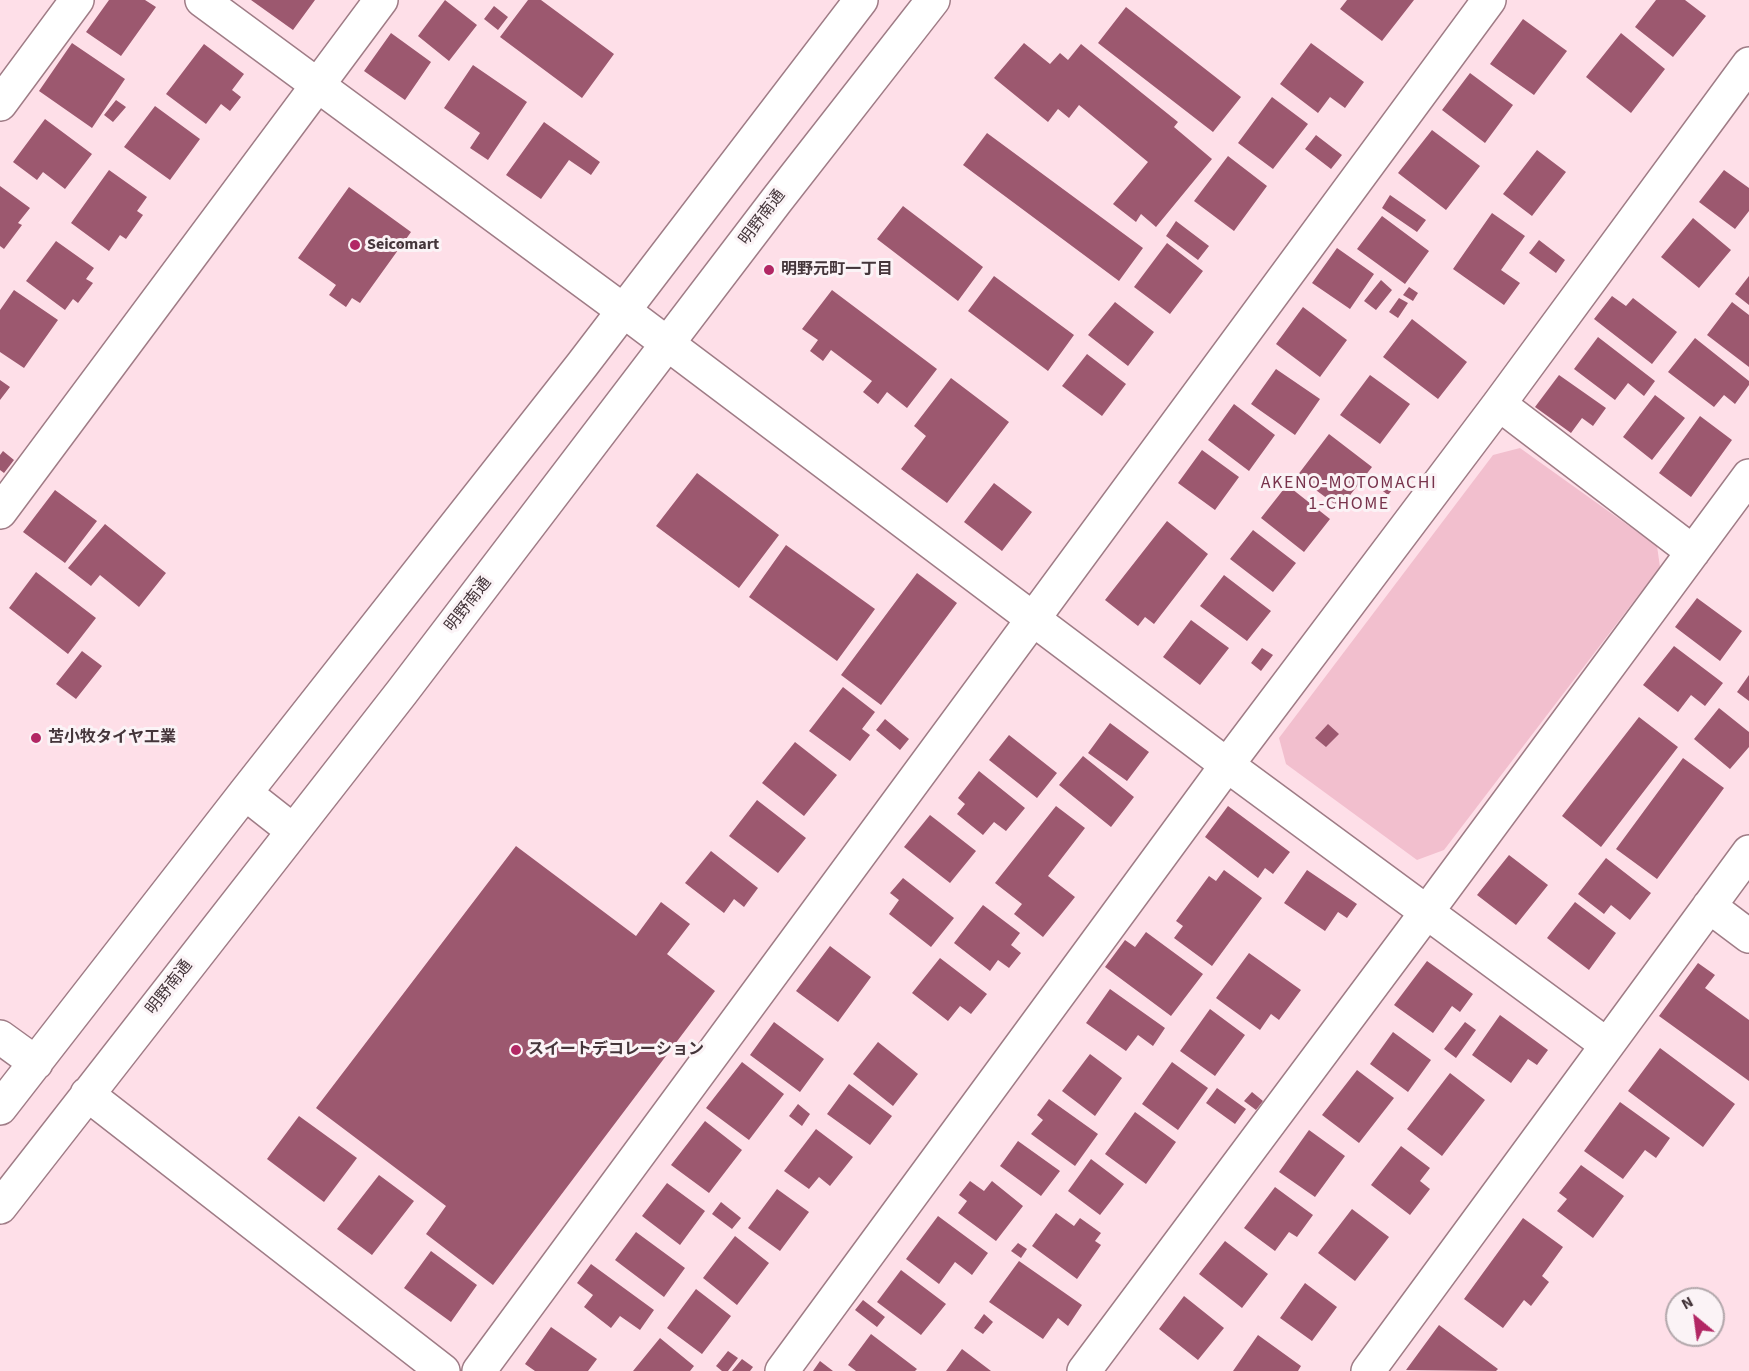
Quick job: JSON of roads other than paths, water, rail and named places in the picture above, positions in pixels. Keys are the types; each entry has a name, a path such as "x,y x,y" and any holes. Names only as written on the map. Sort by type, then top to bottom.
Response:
{"street":[{"path":"0,104 77,0"},
{"path":"202,0 624,311 1227,765 1607,1045"},
{"path":"0,512 381,0"},
{"path":"0,1108 624,311 861,0"},
{"name":"明野南通","path":"0,1206 417,673 776,201 933,0"},
{"path":"478,1371 1489,0"},
{"path":"782,1371 1227,765 1499,404 1749,64"},
{"path":"1499,404 1693,552"},
{"path":"1084,1371 1749,476"},
{"path":"245,793 292,830"},
{"path":"1368,1371 1749,852"},
{"path":"1709,906 1749,936"},
{"path":"0,1037 36,1062"},
{"path":"87,1094 443,1371"}],"place":[{"name":"Seicomart","path":"355,245"},
{"name":"明野元町一丁目","path":"769,270"},
{"name":"苫小牧タイヤ工業","path":"36,738"},
{"name":"スイートデコレーション","path":"516,1050"}],"district":[{"name":"AKENO-MOTOMACHI 1-CHOME","path":"1349,494"}]}
